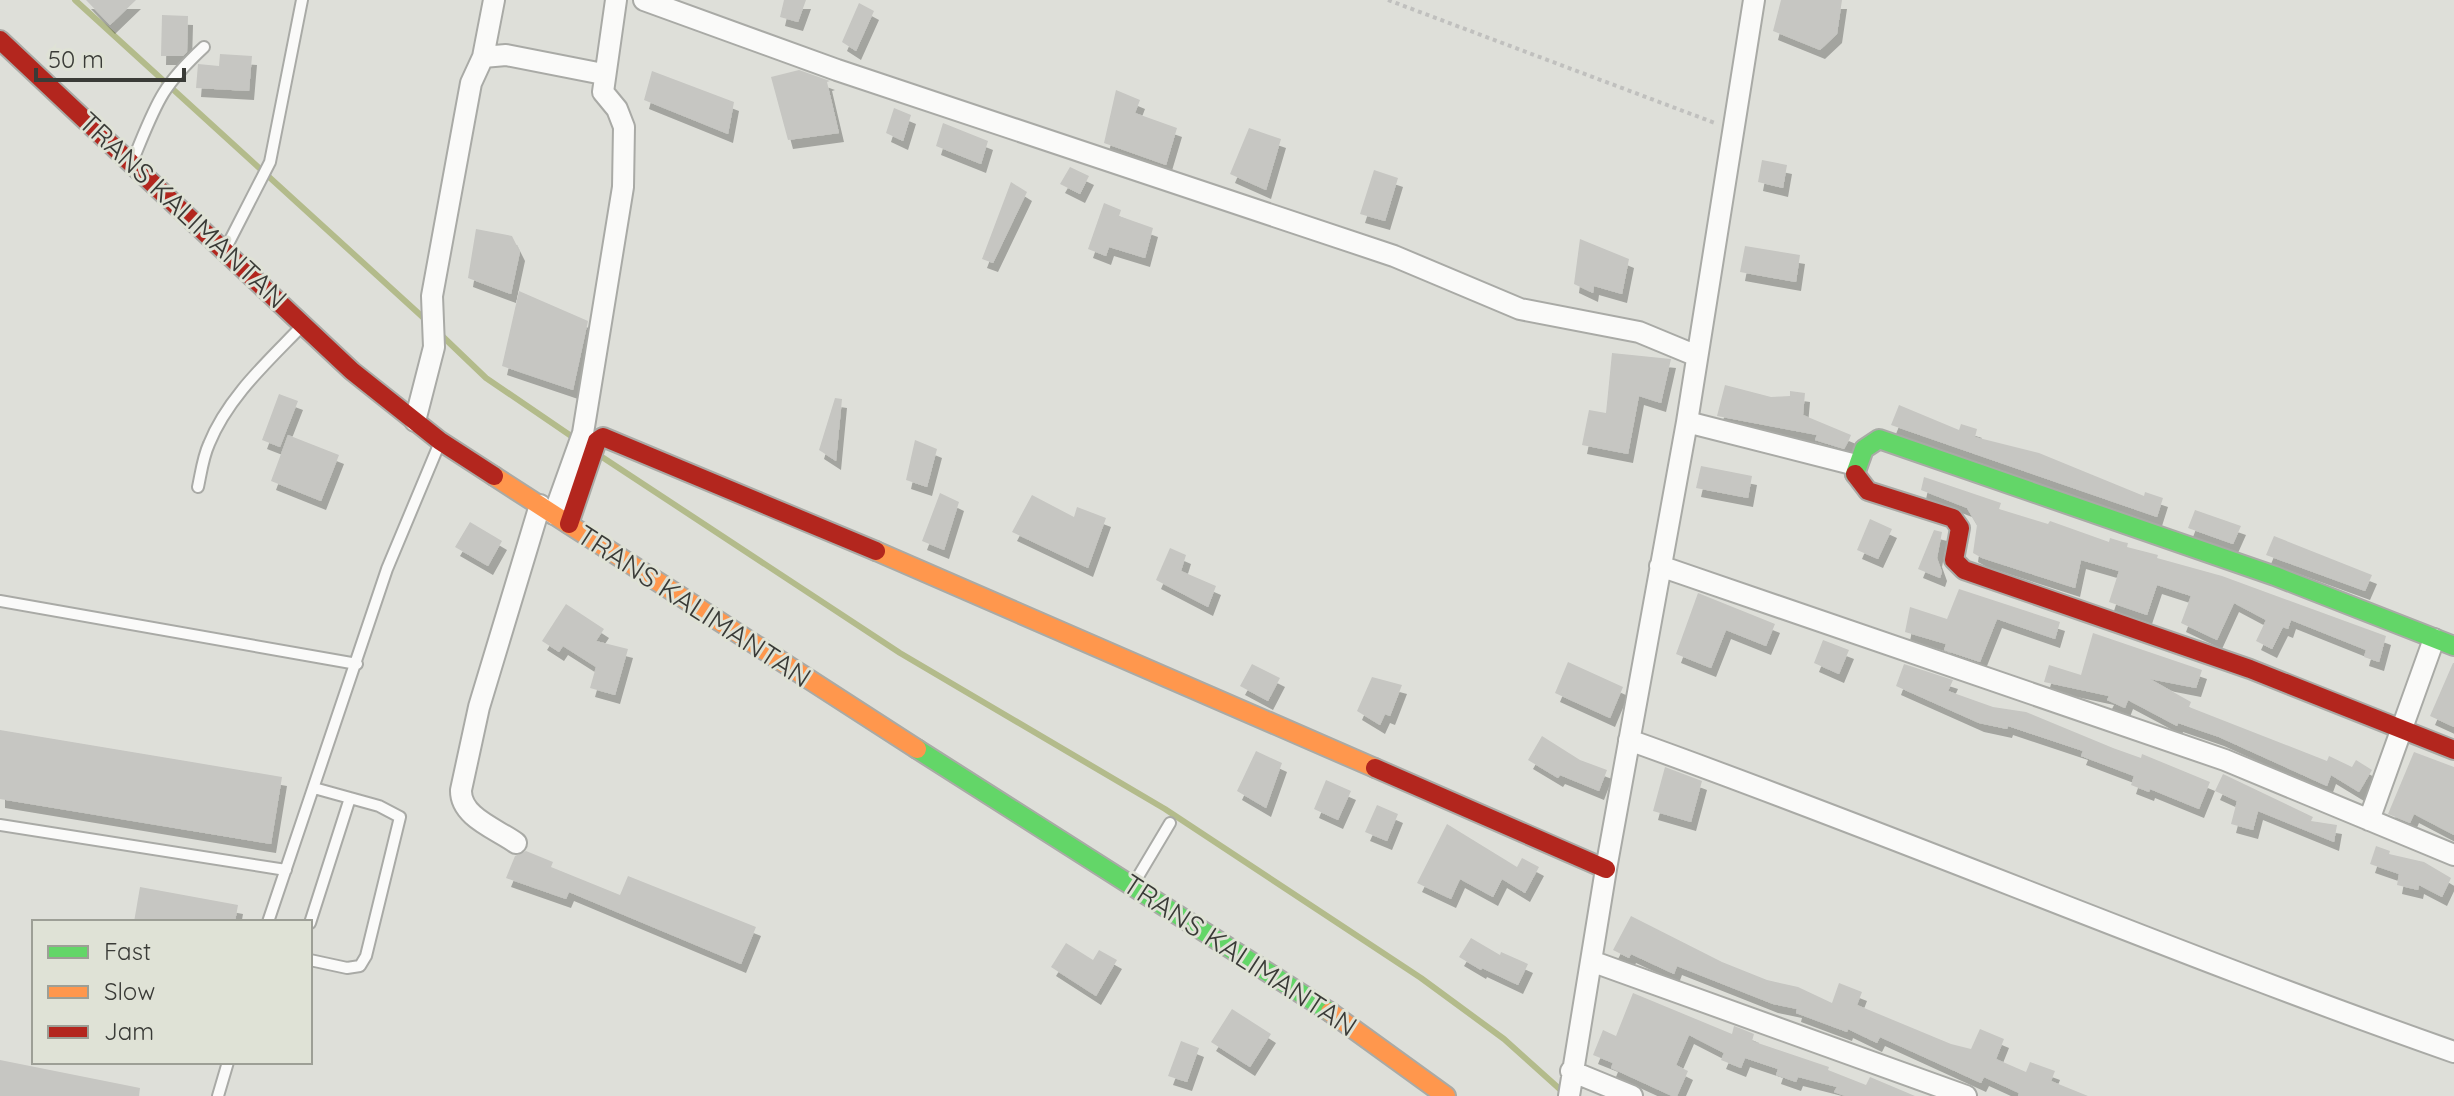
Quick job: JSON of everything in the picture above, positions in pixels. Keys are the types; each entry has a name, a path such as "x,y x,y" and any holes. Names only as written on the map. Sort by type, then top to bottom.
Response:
{"main road":[{"name":"TRANS KALIMANTAN","path":"0,40 352,371 440,441 1335,1015 1446,1096"},
{"path":"586,447 599,438 609,439 983,596 1606,869"},
{"path":"2454,646 2290,581 1879,439 1864,446 1856,465 1855,477 1868,491 1953,518 1960,528 1954,560 1964,570 2250,669 2454,750"}],"street":[{"path":"415,421 434,347 432,296 471,83 483,57 494,0"},
{"path":"516,843 470,813 460,799 461,790 479,707 554,515 586,447 623,187 624,127 617,109 603,92 603,74 616,0"},
{"path":"644,0 837,70 1394,256 1520,309 1639,332 1697,356"},
{"path":"1632,1096 1570,1083 1687,422 1754,0"},
{"path":"483,57 506,55 603,74"},
{"path":"1687,422 1856,465"},
{"path":"1660,566 2225,760 2454,855"},
{"path":"2369,820 2434,639"},
{"path":"1629,740 1815,806 2201,960 2454,1052"},
{"path":"1591,961 1966,1096"}],"lane":[{"path":"225,250 270,162 302,0"},
{"path":"132,161 168,81 204,47"},
{"path":"198,487 209,444 227,411 254,376 304,324"},
{"path":"269,920 387,569 440,441"},
{"path":"0,601 357,664"},
{"path":"312,960 347,968 360,966 366,956 400,817 395,812 314,788"},
{"path":"311,920 350,798"},
{"path":"1133,885 1170,823"},
{"path":"0,825 286,870"},
{"path":"218,1096 227,1064"}],"path":[{"path":"1388,0 1733,130"}],"building":[{"path":"86,0 136,0 110,25"},
{"path":"784,0 806,0 798,22 780,17"},
{"path":"1781,0 1842,0 1837,34 1820,50 1773,31"},
{"path":"859,3 874,11 856,51 842,42"},
{"path":"162,15 188,16 187,52 183,56 161,56"},
{"path":"220,54 252,56 249,91 196,88 198,64 219,66"},
{"path":"799,70 830,81 827,82 839,133 788,140 771,77"},
{"path":"652,71 734,102 728,134 644,100"},
{"path":"1116,90 1140,100 1135,113 1177,128 1166,165 1104,143"},
{"path":"894,108 911,115 903,141 886,133"},
{"path":"943,123 988,141 981,164 936,146"},
{"path":"1249,128 1281,139 1266,190 1230,174"},
{"path":"1762,160 1787,165 1783,188 1758,182"},
{"path":"1070,167 1089,176 1080,194 1060,184"},
{"path":"1374,170 1398,178 1385,221 1360,214"},
{"path":"1011,182 1027,192 993,263 982,259"},
{"path":"1104,203 1121,210 1119,216 1153,228 1145,258 1109,247 1106,256 1088,249"},
{"path":"476,229 512,236 520,252 511,294 468,278"},
{"path":"1580,239 1629,259 1622,294 1594,286 1593,293 1574,284"},
{"path":"1745,246 1800,255 1796,282 1740,272"},
{"path":"519,291 588,321 573,390 502,366"},
{"path":"1612,353 1671,359 1661,403 1639,396 1628,454 1582,445 1589,410 1606,413"},
{"path":"1725,385 1771,397 1790,396 1790,391 1805,393 1803,415 1851,435 1849,440 1844,449 1815,440 1817,435 1717,416"},
{"path":"279,394 298,401 280,447 262,440"},
{"path":"835,398 842,399 836,461 819,450"},
{"path":"1899,405 1959,430 1961,424 1977,429 1975,437 2039,453 2144,496 2145,492 2163,498 2157,517 1891,425"},
{"path":"288,435 339,455 321,501 271,481"},
{"path":"915,440 937,449 927,487 906,480"},
{"path":"1701,466 1752,476 1748,498 1696,488"},
{"path":"1924,477 2001,503 1999,509 2048,524 2050,521 2109,542 2110,538 2128,543 2127,547 2158,555 2157,558 2222,576 2386,636 2379,662 2364,657 2366,650 2291,620 2288,629 2283,627 2272,649 2256,641 2266,620 2234,603 2217,640 2181,623 2191,596 2157,585 2147,615 2109,602 2119,571 2081,560 2075,588 1982,558 1973,553 1977,525 1967,508 1921,490"},
{"path":"940,493 959,502 944,550 922,541"},
{"path":"1032,495 1074,517 1077,507 1106,518 1088,568 1012,532"},
{"path":"2195,510 2241,526 2233,544 2188,528"},
{"path":"1870,519 1892,529 1878,559 1857,550"},
{"path":"470,522 502,541 488,566 455,547"},
{"path":"1934,530 1942,532 1937,558 1942,572 1940,578 1918,569"},
{"path":"2274,536 2372,575 2365,591 2266,555"},
{"path":"1170,548 1186,555 1181,571 1216,586 1208,607 1156,580"},
{"path":"1959,589 2060,622 2055,639 1997,619 1980,662 1944,650 1946,644 1905,632 1910,607 1947,619"},
{"path":"1698,593 1775,624 1766,646 1726,630 1711,668 1676,654"},
{"path":"566,604 604,629 596,641 628,649 615,695 590,688 596,667 563,646 559,652 542,641"},
{"path":"2093,633 2202,670 2196,688 2150,679 2191,702 2189,707 2327,761 2329,756 2352,767 2356,760 2372,770 2359,792 2331,775 2327,786 2219,737 2178,723 2177,726 2128,700 2125,708 2107,700 2109,696 2044,682 2049,665 2081,675"},
{"path":"1823,640 1849,650 1839,674 1814,663"},
{"path":"1568,662 1623,687 1610,718 1555,693"},
{"path":"2454,663 2454,727 2430,716"},
{"path":"1252,664 1280,678 1268,701 1240,686"},
{"path":"1904,664 1953,680 1948,691 1993,707 2026,712 2113,748 2141,758 2142,754 2210,782 2199,809 2150,789 2149,792 2131,785 2134,776 2081,756 2083,751 2008,726 2007,729 1979,723 1896,686"},
{"path":"1372,677 1402,685 1390,716 1385,714 1380,725 1357,711"},
{"path":"0,730 282,777 271,844 0,799"},
{"path":"1542,736 1580,760 1607,770 1599,791 1560,775 1558,778 1528,760"},
{"path":"1256,751 1282,763 1266,808 1237,791"},
{"path":"2414,752 2454,767 2454,835 2414,814 2410,823 2388,814"},
{"path":"1665,767 1702,781 1691,822 1653,811"},
{"path":"2223,774 2313,817 2311,821 2337,825 2334,842 2258,811 2253,830 2231,824 2237,801 2215,791"},
{"path":"1326,780 1351,791 1338,820 1314,809"},
{"path":"1377,805 1398,814 1387,841 1365,832"},
{"path":"1447,824 1517,867 1522,858 1539,867 1525,893 1502,879 1493,897 1460,879 1451,899 1417,883"},
{"path":"2376,846 2390,851 2389,854 2424,862 2451,878 2442,897 2419,885 2418,890 2397,885 2399,874 2370,864"},
{"path":"526,851 553,862 551,867 620,895 628,876 756,927 741,964 569,892 566,899 506,878 515,856"},
{"path":"140,887 238,905 235,920 134,920"},
{"path":"1631,916 1722,962 1767,980 1798,987 1832,1003 1839,983 1862,992 1857,1005 1951,1044 1971,1049 1980,1029 2004,1039 1996,1059 2026,1072 2030,1062 2055,1071 2051,1081 2088,1096 2018,1096 2019,1093 1984,1077 1981,1083 1880,1037 1877,1043 1848,1029 1847,1032 1796,1013 1797,1009 1773,1004 1677,966 1674,974 1631,954 1629,958 1613,950"},
{"path":"1471,938 1500,955 1501,952 1528,964 1518,985 1459,957"},
{"path":"1066,943 1093,960 1099,950 1117,960 1096,996 1051,967"},
{"path":"1633,993 1732,1034 1734,1026 1742,1029 1754,1034 1752,1041 1829,1067 1828,1070 1866,1085 1870,1077 1915,1096 1845,1096 1834,1092 1837,1087 1798,1077 1796,1082 1776,1075 1778,1069 1745,1058 1741,1068 1721,1060 1724,1053 1689,1035 1676,1065 1688,1071 1677,1096 1672,1096 1611,1068 1613,1063 1593,1055 1603,1030 1616,1036"},
{"path":"1232,1009 1271,1034 1250,1067 1211,1042"},
{"path":"1181,1041 1199,1048 1187,1082 1168,1076"},
{"path":"0,1060 140,1088 139,1096 0,1096"}],"waterway":[{"path":"75,0 427,321"},
{"path":"438,332 486,378 577,440"},
{"path":"599,455 900,653 1165,809 1421,978 1504,1039 1563,1092"}],"traffic: fast":[{"path":"1855,474 1864,449 1879,439 2275,576 2454,646"},
{"path":"917,749 1330,1012"}],"traffic: slow":[{"path":"494,476 917,749"},
{"path":"876,551 1375,768"},
{"path":"1330,1012 1446,1096"}],"traffic: jam":[{"path":"0,40 352,371 440,441 494,476"},
{"path":"569,524 597,441 603,437 876,551"},
{"path":"1855,474 1868,491 1953,518 1960,528 1954,560 1964,570 2250,669 2454,750"},
{"path":"1375,768 1606,869"}]}
